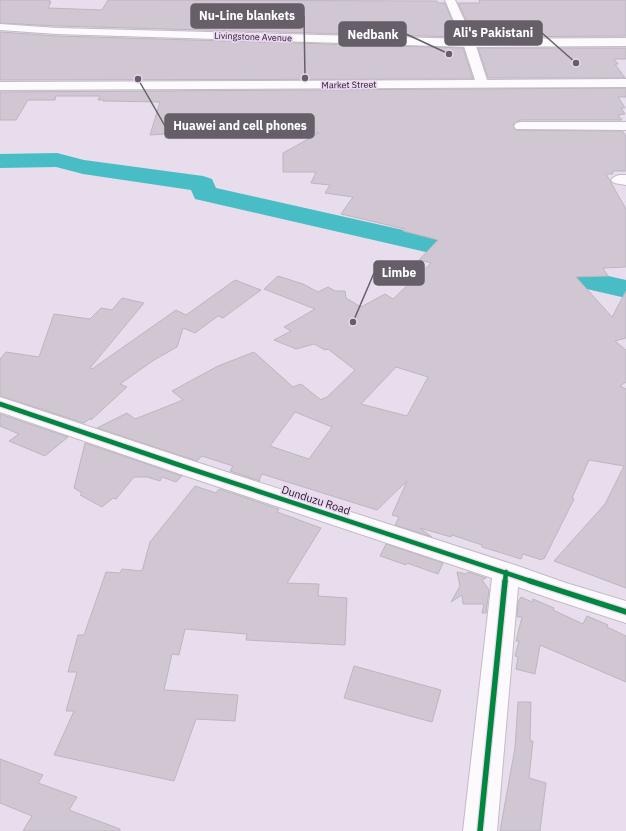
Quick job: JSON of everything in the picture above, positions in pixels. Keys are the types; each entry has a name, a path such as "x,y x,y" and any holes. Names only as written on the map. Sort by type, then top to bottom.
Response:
{"main road":[{"path":"450,0 469,43 482,83"},
{"name":"Livingstone Avenue","path":"0,27 65,32 469,43 626,42"},
{"name":"Market Street","path":"0,86 626,83"},
{"path":"521,126 626,126"},
{"name":"Dunduzu Road","path":"0,404 506,572 560,592 626,612"},
{"path":"480,831 506,572"}],"building":[{"path":"0,0 50,0 49,2 51,2 48,8 102,10 108,0 437,1 438,3 445,3 459,37 57,26 0,23"},
{"path":"479,0 626,0 626,36 474,37 458,3 480,3"},
{"path":"0,32 57,36 463,48 473,79 0,80"},
{"path":"478,48 626,48 626,59 614,59 618,64 615,64 625,78 488,78"},
{"path":"626,88 626,97 618,97 625,108 621,108 625,114 618,115 622,120 521,120 513,125 516,130 622,131 626,136 626,171 612,171 613,174 606,174 626,209 626,267 603,268 608,276 576,277 612,317 626,291 626,338 615,341 626,350 626,382 620,386 626,389 626,588 554,561 605,504 624,466 589,460 572,498 574,499 544,559 543,558 542,560 523,554 521,559 482,547 482,545 452,535 451,537 420,528 432,537 395,525 399,517 392,515 407,481 377,510 262,474 259,480 260,481 230,471 233,466 202,456 197,461 97,428 127,413 135,419 183,400 172,391 218,366 254,352 293,387 301,384 321,400 326,398 355,370 328,349 325,350 314,344 296,349 274,340 291,331 284,327 315,309 264,289 278,276 303,284 318,292 328,287 335,291 345,291 346,298 361,307 385,294 393,299 431,263 419,260 438,240 403,231 405,229 341,214 353,197 325,193 330,185 311,183 316,172 283,172 283,153 319,133 241,133 234,134 234,137 165,138 166,134 150,135 160,102 103,101 104,100 98,100 100,96 56,96 55,100 28,100 16,120 0,120 0,92","holes":["396,367 428,377 407,416 361,404","295,412 332,427 309,459 270,446"]},
{"path":"235,280 261,290 223,318 218,316 195,333 183,328 177,347 154,360 120,384 127,387 91,420 91,418 84,423 0,396 0,359 6,352 39,357 54,314 90,319 101,308 112,310 122,298 144,303 90,368 92,369 176,310 186,315"},
{"path":"0,414 68,437 45,456 9,441 19,434 0,426"},
{"path":"85,443 182,476 176,482 162,477 160,481 147,477 134,477 116,499 113,498 102,507 80,495 82,493 74,488"},
{"path":"195,486 216,493 219,489 279,509 277,512 321,528 287,583 319,584 318,596 347,598 345,645 246,640 247,634 185,629 179,655 172,654 164,690 238,695 235,721 196,719 174,781 54,755 74,711 66,711 77,672 68,672 78,635 84,635 106,572 120,573 122,569 142,571 150,542"},
{"path":"386,544 443,563 438,574 407,563 406,565 380,556"},
{"path":"457,572 466,574 468,572 486,578 482,580 489,590 486,613 482,613 484,604 463,604 462,595 451,602 460,586"},
{"path":"521,597 532,602 533,599 554,608 553,610 583,624 587,616 608,625 607,627 626,636 626,682 540,645 535,674 516,669 518,657 515,656 519,641 516,641 522,617 517,617 518,602"},
{"path":"354,666 441,690 432,722 344,698"},
{"path":"518,702 531,702 530,741 533,741 529,778 546,783 540,831 500,831 515,748"},
{"path":"0,759 43,775 38,783 77,797 69,810 120,829 120,831 23,831 32,816 0,803"}],"waterway":[{"path":"0,161 57,160 83,167 203,184 204,193 626,289"}],"cycle path":[{"path":"0,404 191,469 506,572 561,592 626,612"},
{"path":"480,831 506,572"}],"place":[{"name":"Nedbank","path":"449,54"},
{"name":"Ali's Pakistani","path":"576,63"},
{"name":"Nu-Line blankets","path":"305,78"},
{"name":"Huawei and cell phones","path":"138,79"},
{"name":"Limbe","path":"353,322"}]}
